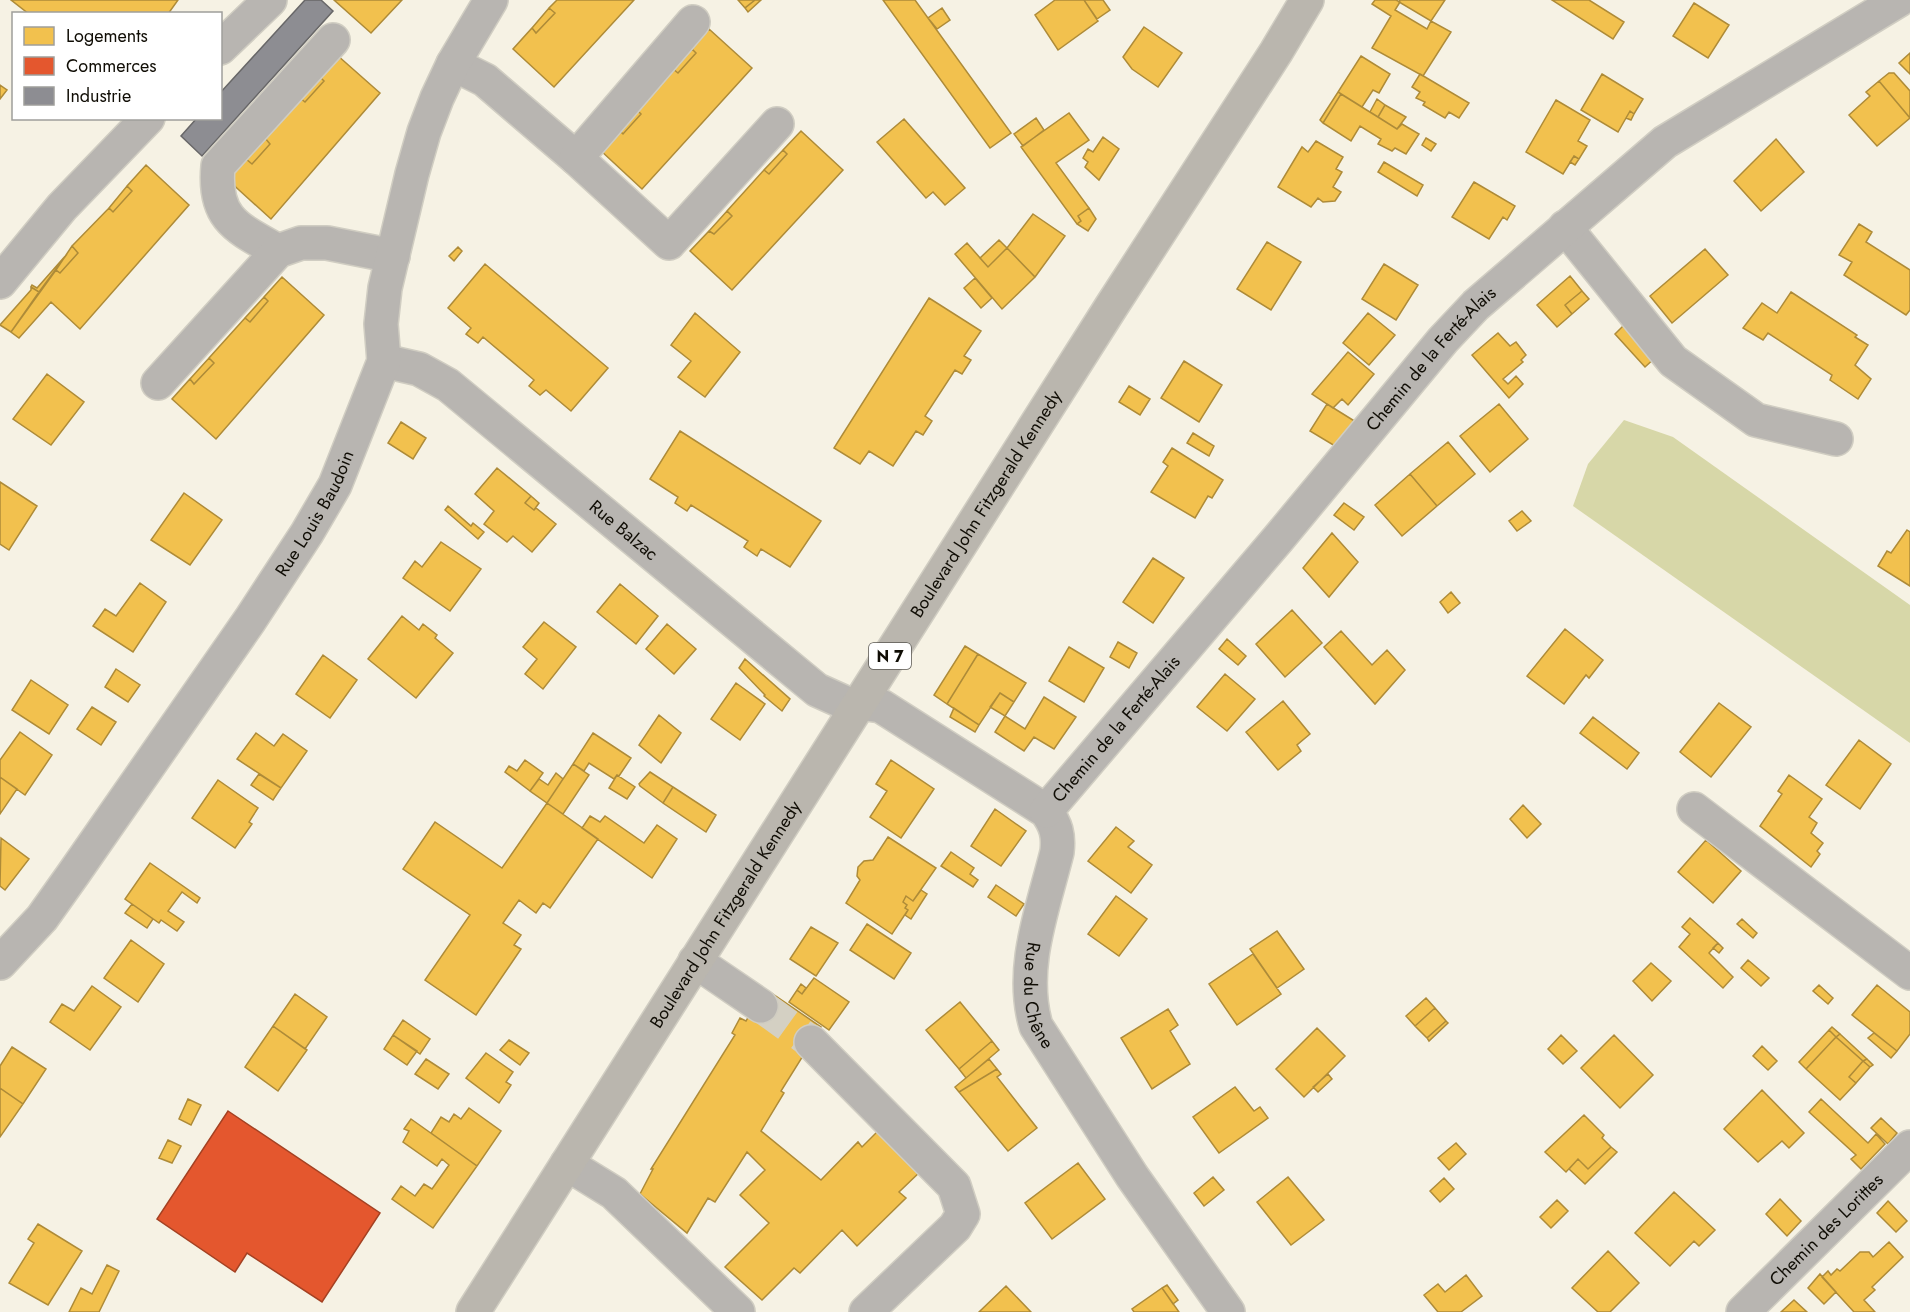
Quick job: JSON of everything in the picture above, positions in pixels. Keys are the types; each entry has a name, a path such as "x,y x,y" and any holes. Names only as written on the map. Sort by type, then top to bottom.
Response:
{"main road":[{"name":"Boulevard John Fitzgerald Kennedy","path":"473,1312 1307,0"}],"street":[{"path":"222,46 270,0"},
{"name":"Rue Louis Baudoin","path":"0,963 48,909 201,692 307,533 335,485 384,361 381,324 385,288 424,132 436,98 453,64 491,0"},
{"name":"Chemin de la Ferté-Alais","path":"1046,811 1278,539 1443,340 1476,304 1665,142 1899,0"},
{"path":"576,158 693,22"},
{"path":"278,251 241,230 222,210 216,187 218,166 333,40"},
{"path":"453,64 484,80 576,158 669,243 777,124"},
{"path":"0,282 62,207 146,120"},
{"path":"1565,227 1673,362 1756,420 1836,439"},
{"path":"158,383 278,251 301,243 327,243 393,256"},
{"name":"Rue Balzac","path":"384,361 419,369 448,385 817,690 848,704 860,703"},
{"path":"860,703 881,706 900,717 1046,811"},
{"path":"1694,809 1910,973"},
{"name":"Rue du Chêne","path":"1046,811 1054,822 1058,837 1058,852 1031,958 1030,1007 1036,1026 1132,1176 1228,1312"},
{"path":"695,961 761,1006"},
{"path":"811,1042 954,1186 963,1215 955,1227 866,1312"},
{"name":"Chemin des Lorittes","path":"1743,1312 1910,1147"},
{"path":"567,1164 614,1193 738,1312"}],"green space":[{"path":"1624,420 1673,437 1910,605 1910,743 1573,506 1588,464"}],"building: Logements":[{"path":"11,0 178,0 169,12 26,12"},
{"path":"334,0 402,0 371,33"},
{"path":"557,0 634,0 554,87 513,49 532,28 536,33 555,13 549,8"},
{"path":"738,0 755,0 745,8"},
{"path":"755,0 761,0 748,12 745,8"},
{"path":"883,0 915,0 1011,133 990,148"},
{"path":"1055,0 1084,0 1098,21 1058,50 1035,15"},
{"path":"1084,0 1103,0 1110,10 1097,19"},
{"path":"1375,0 1396,0 1400,2 1395,10 1427,29 1431,21 1451,32 1423,76 1372,48 1391,16 1372,4"},
{"path":"1400,0 1445,0 1431,21 1399,2"},
{"path":"1552,0 1589,0 1624,22 1613,39"},
{"path":"1694,3 1729,25 1708,58 1673,36"},
{"path":"549,8 555,13 536,33 532,28"},
{"path":"942,8 950,20 937,29 928,18"},
{"path":"1144,27 1182,53 1158,87 1132,69 1123,57"},
{"path":"709,29 752,68 642,189 599,149 618,129 623,134 641,114 636,109 673,69 678,73 696,53 692,49"},
{"path":"692,49 696,53 678,73 673,69"},
{"path":"1910,53 1910,74 1899,63"},
{"path":"337,55 380,93 271,219 228,180 246,159 252,164 270,144 265,138 300,98 305,102 324,81 319,76"},
{"path":"1361,56 1390,74 1379,93 1373,90 1362,107 1338,92"},
{"path":"1889,73 1894,73 1910,91 1910,118 1879,81"},
{"path":"1420,74 1469,103 1459,118 1449,112 1445,118 1423,105 1425,102 1416,98 1420,92 1412,87"},
{"path":"1602,74 1643,99 1634,114 1630,111 1618,132 1581,110"},
{"path":"319,76 324,81 305,102 300,98"},
{"path":"1879,81 1910,118 1877,146 1849,115 1870,96 1866,92"},
{"path":"0,85 7,90 0,99"},
{"path":"1338,92 1341,94 1323,123 1320,120"},
{"path":"1341,94 1397,129 1402,124 1419,134 1406,154 1395,148 1392,151 1378,144 1381,139 1360,126 1351,141 1323,123"},
{"path":"1377,99 1385,105 1378,117 1370,112"},
{"path":"1556,100 1590,120 1578,141 1587,146 1579,159 1574,156 1563,174 1526,152"},
{"path":"1385,105 1406,117 1397,129 1378,117"},
{"path":"636,109 641,114 623,134 618,129"},
{"path":"1630,111 1634,114 1631,120 1626,118"},
{"path":"1069,113 1089,140 1056,163 1089,208 1078,216 1081,221 1077,224 1021,147"},
{"path":"1036,118 1044,130 1023,146 1014,134"},
{"path":"904,119 965,188 945,205 933,192 926,198 877,142"},
{"path":"801,131 843,170 732,290 690,251 709,231 714,234 732,216 727,211 764,170 769,174 787,154 783,150"},
{"path":"1103,137 1119,149 1099,180 1085,167 1088,162 1083,158 1088,149 1093,152"},
{"path":"265,138 270,144 252,164 246,159"},
{"path":"1426,138 1436,144 1431,151 1422,145"},
{"path":"1776,139 1804,172 1761,211 1734,181"},
{"path":"1316,141 1343,157 1336,169 1342,172 1333,187 1341,192 1335,201 1323,202 1318,198 1311,207 1278,187 1302,147 1308,152"},
{"path":"783,150 787,154 769,174 764,170"},
{"path":"1574,156 1579,159 1575,165 1570,162"},
{"path":"1384,162 1423,185 1417,196 1378,172"},
{"path":"146,165 189,205 80,329 51,302 19,338 11,332 56,270 60,273 78,253 72,246 109,208 113,212 132,191 127,186"},
{"path":"1474,182 1515,206 1507,220 1503,217 1489,239 1452,217"},
{"path":"127,186 132,191 113,212 109,208"},
{"path":"1089,208 1096,219 1088,231 1077,224 1081,221 1078,216"},
{"path":"727,211 732,216 714,234 709,231"},
{"path":"1033,214 1065,236 1035,277 1007,248"},
{"path":"1859,224 1872,232 1866,242 1910,270 1910,310 1906,315 1844,275 1852,262 1839,255"},
{"path":"999,240 1007,248 988,267 980,258"},
{"path":"1267,242 1301,262 1271,310 1237,289"},
{"path":"967,243 988,267 1007,248 1035,277 1002,309 955,254"},
{"path":"72,246 78,253 60,273 56,270"},
{"path":"458,247 462,251 454,261 449,256"},
{"path":"1705,249 1728,275 1672,323 1650,296"},
{"path":"67,254 39,292 31,287 32,285 37,288"},
{"path":"485,264 608,368 571,411 546,390 540,395 529,386 534,380 483,337 478,343 466,334 471,328 448,308"},
{"path":"1384,264 1418,285 1396,320 1362,299"},
{"path":"1570,276 1582,291 1565,305 1572,314 1557,327 1537,305"},
{"path":"282,277 324,315 216,439 172,399 190,379 194,384 214,363 209,358 245,318 250,322 268,301 264,297"},
{"path":"975,278 992,298 981,308 964,288"},
{"path":"31,287 39,292 11,332 0,325 31,290"},
{"path":"1582,291 1589,299 1572,314 1565,305"},
{"path":"1791,292 1857,335 1855,337 1868,345 1855,365 1871,379 1858,399 1830,380 1832,375 1768,333 1763,340 1743,328 1762,303 1777,313"},
{"path":"264,297 268,301 250,322 245,318"},
{"path":"929,298 981,331 964,356 971,360 962,374 955,370 925,416 932,421 923,435 916,431 893,466 869,451 860,464 834,448"},
{"path":"695,313 740,352 705,397 678,377 691,361 671,345"},
{"path":"1368,313 1395,335 1369,365 1343,343"},
{"path":"1627,322 1656,357 1645,367 1615,334"},
{"path":"1498,333 1510,346 1516,342 1526,355 1521,360 1523,362 1503,379 1508,384 1516,376 1523,384 1509,398 1472,355"},
{"path":"1348,352 1374,374 1348,405 1342,399 1333,408 1312,394"},
{"path":"209,358 214,363 194,384 190,379"},
{"path":"1184,361 1222,385 1199,422 1161,398"},
{"path":"47,374 84,402 51,445 13,419"},
{"path":"1129,386 1150,399 1140,415 1119,402"},
{"path":"1327,404 1356,422 1335,446 1310,431"},
{"path":"1499,404 1528,439 1490,472 1460,436"},
{"path":"401,422 426,438 413,459 388,443"},
{"path":"680,431 821,521 790,567 761,549 757,556 744,547 748,541 691,505 687,511 675,503 678,497 650,479"},
{"path":"1193,433 1214,446 1209,456 1187,443"},
{"path":"1448,442 1475,474 1437,506 1410,474"},
{"path":"1172,448 1223,480 1212,498 1208,496 1195,518 1151,492 1168,466 1163,462"},
{"path":"497,468 531,496 525,503 534,510 536,508 556,524 532,552 513,536 507,542 484,524 494,511 475,494"},
{"path":"1410,474 1437,506 1402,536 1375,505"},
{"path":"0,482 37,506 9,550 0,544"},
{"path":"184,493 222,520 190,565 151,540"},
{"path":"531,496 539,503 534,510 525,503"},
{"path":"1344,503 1364,517 1354,530 1334,515"},
{"path":"448,506 471,526 473,523 484,532 478,539 445,510"},
{"path":"1522,511 1531,521 1517,531 1509,521"},
{"path":"1907,530 1910,532 1910,586 1878,566 1887,551 1891,553"},
{"path":"1332,533 1358,562 1329,597 1303,568"},
{"path":"441,542 481,569 450,611 403,578 415,561 422,567"},
{"path":"1153,558 1184,578 1153,623 1123,602"},
{"path":"140,583 166,602 133,652 93,626 105,609 116,616"},
{"path":"620,584 658,616 636,644 597,612"},
{"path":"1451,592 1460,603 1448,613 1440,602"},
{"path":"1292,610 1322,643 1285,677 1256,644"},
{"path":"402,616 419,630 423,624 437,635 435,638 453,653 416,698 368,659"},
{"path":"544,622 576,647 543,689 525,674 537,659 523,647"},
{"path":"667,624 696,649 674,674 646,649"},
{"path":"1565,629 1603,660 1589,678 1586,675 1564,704 1527,676"},
{"path":"1341,631 1372,665 1387,650 1405,670 1375,704 1324,647"},
{"path":"1227,639 1246,656 1238,665 1219,649"},
{"path":"1118,642 1137,653 1129,668 1110,657"},
{"path":"965,646 978,654 947,704 934,695"},
{"path":"1069,647 1104,668 1084,702 1049,681"},
{"path":"978,654 1026,683 1014,702 1000,693 979,725 947,704"},
{"path":"323,655 357,680 330,718 296,694"},
{"path":"745,659 790,699 782,711 764,696 739,668"},
{"path":"116,669 140,685 128,702 105,687"},
{"path":"1225,674 1255,699 1227,731 1197,707"},
{"path":"31,680 68,705 49,734 12,710"},
{"path":"736,683 765,704 740,740 711,719"},
{"path":"1000,693 1014,702 1005,716 990,707"},
{"path":"1044,697 1076,717 1054,749 1034,737 1024,751 995,732 1005,716 1025,729"},
{"path":"1283,701 1310,734 1297,745 1301,751 1278,770 1246,732"},
{"path":"1719,703 1751,727 1711,777 1680,752"},
{"path":"92,707 116,722 101,745 77,729"},
{"path":"954,708 979,725 975,732 950,717"},
{"path":"659,715 681,733 661,763 639,745"},
{"path":"1593,717 1639,753 1627,769 1580,733"},
{"path":"20,732 52,755 25,795 0,777 0,760"},
{"path":"256,733 274,746 283,734 307,751 281,788 237,759"},
{"path":"593,733 631,758 619,776 617,775 614,779 589,763 584,771 573,764"},
{"path":"1859,740 1891,764 1860,809 1826,785"},
{"path":"525,760 543,773 530,791 505,772 509,766 517,771"},
{"path":"891,760 934,789 901,838 870,817 887,791 876,784"},
{"path":"573,764 589,775 563,814 547,803"},
{"path":"650,772 673,787 663,803 639,784"},
{"path":"556,773 563,779 547,803 530,791 539,779 548,785"},
{"path":"259,774 281,788 273,800 251,785"},
{"path":"617,775 635,787 627,799 609,788"},
{"path":"1789,775 1822,799 1809,817 1817,823 1811,833 1823,843 1817,851 1820,854 1811,867 1760,826 1782,794 1778,791"},
{"path":"0,777 17,789 0,814"},
{"path":"218,780 258,808 249,822 252,824 235,848 192,818"},
{"path":"673,787 716,815 706,832 663,803"},
{"path":"547,803 598,839 550,908 543,903 536,913 519,900 503,923 521,935 514,945 521,949 476,1015 425,980 470,915 403,869 435,822 502,868"},
{"path":"1523,805 1541,824 1527,838 1510,819"},
{"path":"995,809 1026,831 1001,866 971,846"},
{"path":"590,816 600,822 605,816 644,843 657,825 677,839 652,878 582,828"},
{"path":"1116,827 1134,841 1128,847 1152,865 1131,893 1088,861"},
{"path":"888,837 936,868 913,901 906,896 903,902 907,905 905,908 908,910 892,934 846,903 860,880 857,876 858,867 864,861 873,860"},
{"path":"1,838 29,859 5,890 0,886"},
{"path":"1706,840 1741,871 1713,903 1678,872"},
{"path":"951,852 974,868 970,874 978,880 973,887 941,866"},
{"path":"150,863 200,898 197,903 182,892 168,911 184,922 177,931 161,920 159,923 125,899"},
{"path":"996,885 1024,904 1016,916 988,897"},
{"path":"921,890 927,894 911,919 905,915 908,910 905,908 907,905 903,902 906,896 913,901"},
{"path":"1116,896 1147,919 1119,956 1088,934"},
{"path":"132,904 153,919 147,928 125,913"},
{"path":"1690,918 1718,943 1709,953 1733,977 1723,988 1679,947 1690,934 1682,927"},
{"path":"1742,919 1757,933 1753,938 1737,924"},
{"path":"867,924 911,953 894,979 850,950"},
{"path":"811,927 838,943 816,976 790,959"},
{"path":"1277,931 1304,969 1277,988 1250,949"},
{"path":"131,940 164,964 138,1002 104,978"},
{"path":"1718,943 1723,948 1719,953 1713,948"},
{"path":"1253,954 1281,994 1237,1025 1209,984"},
{"path":"1748,960 1769,978 1761,986 1741,968"},
{"path":"1651,963 1671,981 1652,1001 1633,981"},
{"path":"814,978 849,1002 829,1030 789,1002 797,990 802,994"},
{"path":"801,984 806,988 802,994 797,990"},
{"path":"1819,985 1833,998 1828,1004 1813,991"},
{"path":"1877,985 1910,1012 1910,1034 1897,1051 1852,1015"},
{"path":"92,986 121,1007 90,1050 50,1022 62,1004 74,1011"},
{"path":"770,992 821,1027 781,1091 784,1093 761,1131 821,1180 858,1142 862,1147 883,1126 924,1168 899,1192 906,1198 857,1246 842,1230 800,1273 794,1268 762,1300 725,1267 769,1223 740,1195 765,1170 747,1152 715,1202 708,1198 687,1233 640,1194 653,1169 651,1169 735,1035 732,1033 740,1018 746,1021 750,1014 755,1016"},
{"path":"295,994 327,1017 305,1049 273,1026"},
{"path":"1426,998 1435,1008 1415,1026 1406,1016"},
{"path":"960,1002 992,1041 959,1069 926,1030"},
{"path":"1435,1008 1446,1021 1427,1038 1415,1026"},
{"path":"1168,1009 1178,1025 1170,1031 1190,1064 1152,1089 1121,1038"},
{"path":"403,1020 430,1039 420,1054 393,1035"},
{"path":"1446,1021 1448,1023 1429,1041 1427,1038"},
{"path":"273,1026 307,1050 278,1091 245,1067"},
{"path":"1832,1027 1840,1034 1836,1037 1829,1030"},
{"path":"1317,1028 1345,1056 1304,1097 1276,1069"},
{"path":"1829,1030 1836,1037 1806,1069 1799,1062"},
{"path":"1874,1033 1897,1051 1891,1058 1868,1038"},
{"path":"1840,1034 1867,1059 1863,1061 1836,1037"},
{"path":"393,1035 417,1051 407,1065 384,1049"},
{"path":"1561,1035 1577,1051 1563,1064 1548,1049"},
{"path":"1614,1035 1653,1075 1620,1108 1581,1068"},
{"path":"1836,1037 1863,1061 1849,1077 1856,1083 1840,1100 1806,1069"},
{"path":"509,1040 529,1053 520,1065 500,1050"},
{"path":"992,1041 999,1050 966,1078 959,1069"},
{"path":"1762,1046 1777,1061 1768,1070 1753,1056"},
{"path":"12,1047 46,1069 23,1104 0,1088 0,1066"},
{"path":"486,1053 513,1072 506,1082 511,1085 499,1103 466,1078"},
{"path":"426,1059 449,1074 438,1089 415,1074"},
{"path":"989,1059 997,1069 959,1092 955,1087"},
{"path":"1867,1059 1873,1065 1870,1067 1863,1061"},
{"path":"1863,1061 1870,1067 1856,1083 1849,1077"},
{"path":"997,1069 1001,1074 997,1077 1037,1128 1008,1151 959,1092"},
{"path":"1328,1074 1332,1079 1318,1092 1313,1087"},
{"path":"1235,1087 1254,1111 1260,1107 1268,1118 1219,1153 1193,1117"},
{"path":"0,1088 23,1104 0,1137"},
{"path":"1762,1090 1804,1133 1789,1148 1782,1141 1758,1162 1724,1129"},
{"path":"188,1099 201,1105 191,1125 179,1119"},
{"path":"1821,1099 1868,1143 1876,1134 1885,1144 1861,1169 1851,1159 1856,1155 1809,1112"},
{"path":"469,1108 501,1131 477,1166 431,1133 441,1117 449,1122 454,1114 461,1119"},
{"path":"1584,1115 1604,1135 1602,1138 1611,1147 1588,1169 1578,1159 1566,1172 1545,1152"},
{"path":"1881,1118 1897,1133 1888,1144 1871,1128"},
{"path":"411,1119 477,1166 433,1228 392,1199 401,1186 415,1196 424,1184 432,1189 449,1165 442,1159 437,1166 403,1142 409,1131 404,1129"},
{"path":"168,1140 181,1146 172,1163 159,1158"},
{"path":"1456,1143 1466,1154 1449,1170 1438,1158"},
{"path":"1611,1147 1617,1152 1585,1184 1569,1169 1578,1159 1588,1169"},
{"path":"1078,1163 1105,1199 1052,1239 1025,1203"},
{"path":"1213,1177 1224,1190 1204,1206 1194,1193"},
{"path":"1288,1177 1324,1220 1291,1245 1257,1202"},
{"path":"1444,1178 1454,1189 1440,1202 1430,1191"},
{"path":"1674,1192 1715,1230 1699,1246 1694,1241 1670,1266 1635,1233"},
{"path":"1780,1199 1801,1221 1787,1236 1766,1214"},
{"path":"1557,1200 1568,1211 1551,1228 1540,1217"},
{"path":"1888,1201 1907,1221 1896,1232 1877,1213"},
{"path":"38,1224 82,1251 48,1305 9,1283 34,1243 28,1239"},
{"path":"1889,1242 1903,1257 1872,1287 1875,1290 1864,1300 1875,1312 1854,1312 1822,1277 1828,1271 1831,1275 1837,1269 1840,1271 1860,1252 1869,1252 1873,1257"},
{"path":"1608,1251 1639,1283 1610,1312 1598,1312 1572,1288"},
{"path":"107,1265 119,1271 99,1312 69,1312 81,1288 92,1294"},
{"path":"1820,1274 1836,1292 1824,1304 1808,1288"},
{"path":"1466,1275 1482,1296 1461,1312 1438,1312 1424,1295 1438,1284 1445,1292"},
{"path":"1167,1285 1178,1300 1173,1304 1162,1288"},
{"path":"1006,1286 1031,1312 979,1312"},
{"path":"1162,1288 1179,1312 1134,1312 1132,1309"},
{"path":"1794,1300 1807,1312 1781,1312"}],"building: Commerces":[{"path":"228,1111 380,1213 322,1302 247,1253 235,1272 157,1219"}],"building: Industrie":[{"path":"305,0 321,0 333,11 202,156 181,136 195,120 222,120 222,91"}],"tunnel":[{"path":"761,1006 811,1042"}]}
